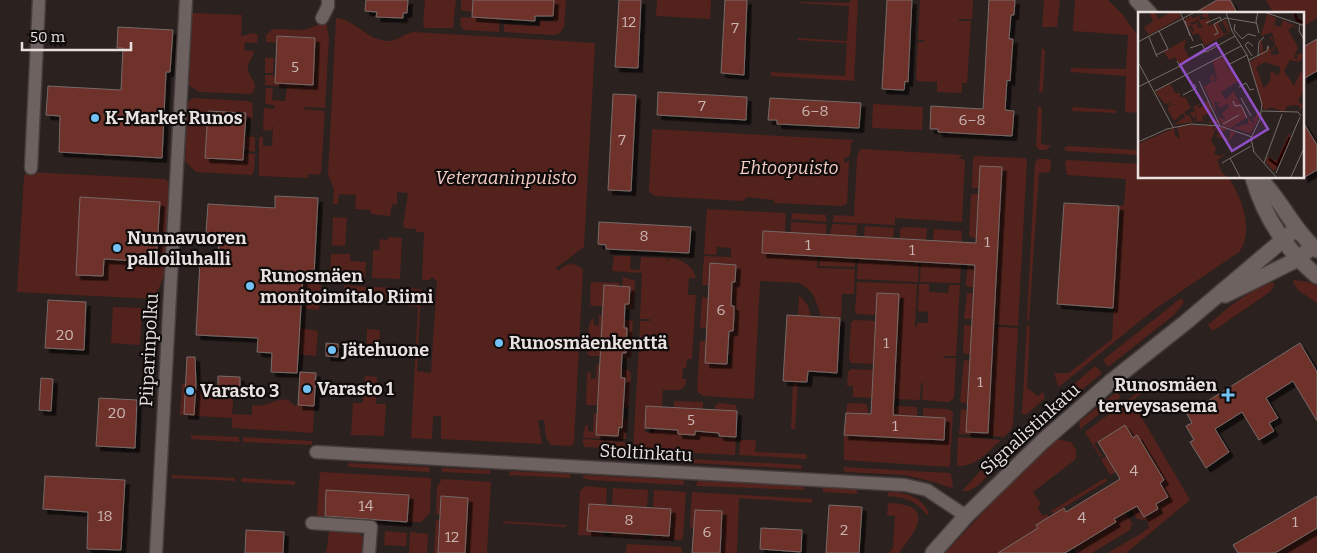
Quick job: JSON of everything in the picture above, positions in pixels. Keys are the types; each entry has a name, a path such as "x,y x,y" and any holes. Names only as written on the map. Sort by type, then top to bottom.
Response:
{"street":[{"path":"31,168 38,0"},
{"name":"Piiparinpolku","path":"156,553 186,0"},
{"path":"322,18 328,6 328,0"},
{"path":"1137,0 1148,12"},
{"path":"1253,179 1258,195 1282,240 1298,259 1317,276"},
{"path":"1260,179 1271,189 1297,228 1315,248"},
{"name":"Signalistinkatu","path":"933,553 1007,474 1073,415 1297,228"},
{"name":"Signalistinkatu","path":"1208,304 1298,259 1315,248"},
{"name":"Stoltinkatu","path":"316,452 906,484 926,490 966,516"},
{"path":"312,523 371,527 369,553"}],"green space":[{"path":"425,0 456,0 453,28 425,28 423,25"},
{"path":"461,0 473,0 472,12 461,10"},
{"path":"554,0 566,0 564,27 559,34 504,32 504,24 539,26 540,20 553,21"},
{"path":"657,0 711,0 710,19 656,16"},
{"path":"850,0 858,0 854,81 771,76 771,72 845,76 847,43 798,40 798,38 847,41 849,6 800,2 850,3"},
{"path":"920,0 973,0 972,19 959,19 959,21 971,21 967,83 962,83 962,93 937,92 937,82 918,81 916,79 918,42 924,42 924,40 918,40"},
{"path":"1044,0 1060,0 1057,27 1042,27"},
{"path":"1075,0 1108,0 1122,14 1138,36 1138,113 1125,112 1126,76 1071,72 1071,68 1126,69 1128,35 1073,31"},
{"path":"1266,0 1317,0 1317,18 1304,26 1304,12 1273,12"},
{"path":"192,13 242,15 241,36 250,33 258,35 257,43 245,42 244,50 254,51 248,68 255,85 254,91 251,94 199,92 189,85"},
{"path":"461,17 500,19 499,31 464,30 460,25"},
{"name":"Veteraaninpuisto","path":"336,18 350,23 375,38 391,41 413,32 595,43 584,247 556,268 559,271 565,266 574,264 583,270 574,442 571,446 551,445 546,438 544,420 538,420 542,444 441,439 441,416 433,416 432,439 411,438 418,307 402,305 399,301 372,299 372,288 421,289 417,371 431,373 437,281 432,277 429,280 422,280 424,232 416,232 416,229 403,226 408,193 397,192 397,205 392,204 390,216 371,214 370,210 355,209 356,195 339,194 338,204 333,204 334,189 328,175"},
{"path":"326,22 329,37 325,108 304,107 304,109 325,111 321,173 318,175 309,174 307,178 259,176 259,137 263,137 263,146 272,146 273,125 271,131 263,130 264,108 274,109 275,105 265,104 266,88 273,88 272,100 285,101 287,87 265,85 265,75 275,75 275,83 313,84 315,38 278,36 277,43 266,42 266,35 273,29 304,30"},
{"path":"1042,48 1045,50 1043,91 1039,93"},
{"path":"265,58 274,58 273,73 265,73"},
{"path":"193,98 247,101 252,103 252,119 247,119 247,113 208,111 205,157 243,160 244,153 255,154 252,175 196,172 185,161 188,102"},
{"path":"873,104 923,107 922,130 872,128"},
{"path":"1038,106 1042,108 1041,144 1051,146 1046,150 1040,150 1036,147"},
{"path":"1073,107 1116,110 1117,113 1072,111"},
{"name":"Ehtoopuisto","path":"652,129 854,140 851,143 850,156 844,159 844,163 849,161 847,204 841,206 774,203 774,200 747,197 742,201 655,196 649,192"},
{"path":"245,136 255,137 255,152 244,150"},
{"path":"1068,146 1138,150 1138,155 1066,151 1064,148"},
{"name":"Ehtoopuisto","path":"859,150 963,155 958,158 965,160 962,222 895,218 895,225 833,222 834,215 854,216 857,158"},
{"path":"975,156 1025,158 1027,160 1018,326 974,323 973,319 964,319 967,293 974,293 973,315 995,316 1002,168 979,188 972,188 973,158"},
{"path":"1038,159 1049,159 1051,161 1050,172 1039,173 1029,321 1027,320 1035,162"},
{"path":"1068,160 1138,164 1138,179 1230,179 1242,204 1246,234 1239,252 1155,309 1058,386 1054,373 1069,373 1112,339 1119,206 1124,205 1126,179 1067,175 1065,162"},
{"path":"28,172 165,179 169,182 165,274 154,299 17,292 24,176"},
{"path":"972,194 979,194 977,238 970,237 969,235"},
{"path":"707,209 785,213 785,233 763,231 762,253 818,256 817,268 855,269 854,294 842,294 841,318 821,316 811,293 799,283 760,281 754,399 703,396 697,391 700,341 706,341 705,363 731,364 731,356 728,355 729,331 733,331 732,282 735,282 736,265 710,263 709,285 702,285 704,256 731,257 731,248 717,247 716,255 704,254"},
{"path":"793,213 826,215 826,222 791,219"},
{"path":"333,217 347,218 345,246 332,245"},
{"path":"791,222 826,224 826,235 791,233"},
{"path":"832,224 857,225 855,267 819,266"},
{"path":"865,226 894,228 893,238 871,237 870,259 919,262 918,282 857,279 859,239 864,239"},
{"path":"903,227 927,229 926,240 900,238 900,229"},
{"path":"934,229 962,231 960,283 920,282 921,262 954,263 955,242 933,240"},
{"path":"389,237 402,238 400,279 372,278 373,250 379,250 380,239 388,240"},
{"path":"969,243 976,244 974,287 966,285"},
{"path":"331,254 350,254 350,261 366,262 365,278 357,277 357,272 336,271 335,276 330,276"},
{"path":"614,256 631,256 630,269 640,270 641,257 667,258 668,262 669,258 678,260 689,266 696,278 689,278 688,295 696,295 692,359 687,359 686,368 683,368 682,379 687,379 684,387 680,390 663,390 662,407 646,407 645,432 654,433 654,429 719,433 719,436 736,437 735,455 633,450 639,346 663,347 664,339 649,338 649,345 639,344 640,321 650,321 650,319 640,319 642,273 612,271"},
{"path":"623,277 635,281 634,306 632,309 625,308 625,304 629,304 626,287 622,287"},
{"path":"1294,280 1308,282 1317,286 1317,303 1298,290 1293,282"},
{"path":"591,282 619,283 619,286 603,306 592,306 590,304"},
{"path":"857,282 917,284 915,326 917,327 917,323 928,323 928,312 918,311 919,284 929,284 929,292 948,293 949,285 960,285 956,356 943,356 944,358 956,358 954,398 949,402 922,400 923,383 921,383 920,400 853,397 853,386 847,386 848,372 851,369 873,370 894,393 899,294 878,293 876,315 856,314"},
{"path":"1273,282 1274,285 1271,291 1213,331 1208,325 1247,295"},
{"path":"302,283 321,284 319,310 305,309 306,302 301,302"},
{"path":"345,285 368,287 367,299 344,297"},
{"path":"799,295 808,306 811,317 798,316"},
{"path":"702,297 709,298 707,328 700,328"},
{"path":"1181,298 1184,302 1175,314 1108,367 1103,360"},
{"path":"113,307 142,308 140,345 111,343"},
{"path":"599,315 603,315 600,356 590,356 587,354 589,325 592,319 594,319 594,325 599,326"},
{"path":"624,320 633,322 631,357 629,359 622,358 622,353 626,353 627,328 624,328"},
{"path":"854,320 876,321 874,364 851,363 849,359 851,323"},
{"path":"964,325 1018,328 1013,424 1011,430 1004,437 959,434 961,409 967,410 966,432 988,433 994,334 972,333 971,355 963,353"},
{"path":"1027,325 1030,326 1027,388 1038,396 1043,392 1045,398 1026,415 1022,411"},
{"path":"300,328 318,331 316,356 298,354"},
{"path":"367,329 380,330 378,357 366,357"},
{"path":"964,360 970,361 968,404 960,402"},
{"path":"597,364 600,364 597,405 586,405 587,373 591,372 591,379 596,379"},
{"path":"1095,366 1102,373 1071,399 1065,392"},
{"path":"622,370 628,370 631,373 629,406 626,408 620,407 624,378 621,378"},
{"path":"365,376 377,377 376,404 386,404 384,436 351,435 353,403 363,403"},
{"path":"793,382 798,382 795,429 791,429"},
{"path":"182,384 185,384 185,397 195,397 196,384 234,388 232,414 252,415 252,405 264,405 281,400 291,402 295,407 295,405 314,406 313,433 232,428 232,418 180,415"},
{"path":"1144,388 1145,390 1132,401 1190,500 1126,553 1108,553 1149,527 1147,520 1137,519 1125,499 1131,496 1144,517 1158,509 1156,504 1168,497 1160,483 1164,480 1145,449 1141,451 1141,442 1137,436 1133,438 1125,425 1094,444 1102,456 1100,457 1085,432"},
{"path":"1116,392 1121,397 1080,429 1079,422"},
{"path":"674,401 703,402 703,410 674,408"},
{"path":"719,403 736,405 737,411 715,410 715,406"},
{"path":"849,403 867,404 868,414 846,413"},
{"path":"1051,404 1057,411 1037,429 1031,422"},
{"path":"876,405 917,407 917,417 874,414"},
{"path":"923,409 948,409 953,412 949,467 844,460 844,435 944,440 945,418 923,417"},
{"path":"594,413 597,414 596,435 618,436 619,427 622,427 623,419 627,420 626,439 583,438 585,426 588,425 588,431 593,432"},
{"path":"191,435 239,437 239,442 191,439"},
{"path":"243,437 312,441 312,445 243,442"},
{"path":"958,437 1001,440 986,454 971,464 957,466"},
{"path":"583,439 625,442 626,449 585,447"},
{"path":"1058,439 1071,442 1076,450 1076,459 1033,492 1041,504 1037,507 1043,516 1047,514 1051,521 1045,525 1042,521 1036,524 1038,528 1014,553 945,553 1003,491"},
{"path":"740,440 756,440 755,452 806,454 807,457 806,459 739,455"},
{"path":"636,456 801,465 802,469 635,460"},
{"path":"1107,456 1116,472 1110,475 1101,459"},
{"path":"991,459 997,465 986,478 972,489 962,491"},
{"path":"349,463 429,467 430,469 429,472 348,467"},
{"path":"843,467 949,473 951,474 953,487 905,475 845,472"},
{"path":"442,468 490,470 491,473 443,472"},
{"path":"511,471 570,474 570,478 508,475"},
{"path":"320,472 431,478 430,513 421,522 407,522 408,494 326,490 324,517 340,518 339,522 319,517 317,514"},
{"path":"172,475 235,478 235,481 172,478"},
{"path":"584,475 682,480 684,484 590,480 582,478"},
{"path":"242,478 295,481 295,485 241,482"},
{"path":"1105,478 1107,481 1053,514 1051,511"},
{"path":"442,479 491,482 487,553 465,553 468,498 441,496 440,514 436,514 437,487"},
{"path":"698,481 803,486 805,490 698,486 696,485"},
{"path":"585,486 607,488 606,505 589,505 587,531 604,532 604,536 578,535 580,491"},
{"path":"613,488 648,490 647,507 612,506"},
{"path":"823,488 856,489 858,494 823,492"},
{"path":"654,490 686,492 683,538 681,540 652,539 652,535 669,535 671,509 653,508"},
{"path":"692,492 812,499 812,503 739,498 737,553 720,553 722,511 695,510 694,528 692,528 690,526"},
{"path":"889,492 907,494 913,497 922,503 929,514 927,515 909,500 887,496"},
{"path":"1120,501 1132,524 1130,530 1092,553 1076,553 1073,548 1116,523 1114,519 1119,516"},
{"path":"889,503 913,508 918,513 916,527 899,553 889,553 893,548 895,516 887,515"},
{"path":"436,520 440,520 438,553 434,553"},
{"path":"503,521 567,525 566,527 503,523"},
{"path":"334,528 358,532 364,538 366,553 326,553 329,532"},
{"path":"1317,528 1317,553 1275,553"},
{"path":"385,531 407,533 406,546 384,545"},
{"path":"410,532 428,534 427,553 409,553"},
{"path":"611,533 645,534 645,538 611,536"},
{"path":"627,544 681,547 682,553 626,553"}],"building":[{"path":"366,0 408,0 407,13 403,13 403,18 376,17 377,12 365,11"},
{"path":"473,0 554,0 553,16 535,16 535,21 472,17"},
{"path":"619,0 641,0 638,68 615,67"},
{"path":"725,0 747,0 744,75 721,73"},
{"path":"887,0 912,0 908,82 905,81 904,90 882,89"},
{"path":"989,0 1015,0 1014,15 1011,15 1009,39 1013,39 1010,81 1007,80 1005,110 1014,111 1012,136 938,132 938,129 930,129 931,106 983,109"},
{"path":"1217,0 1230,0 1237,12 1196,12"},
{"path":"118,27 173,30 170,72 166,72 162,158 59,152 60,116 46,115 48,86 121,90 123,48 117,48"},
{"path":"277,36 315,38 313,85 275,83"},
{"path":"1317,39 1317,71 1304,78 1304,46"},
{"path":"658,92 747,97 746,120 657,115"},
{"path":"613,94 636,95 631,191 608,190"},
{"path":"770,98 861,103 859,128 777,124 777,120 768,120"},
{"path":"208,111 246,113 243,160 205,158"},
{"path":"1304,124 1317,145 1317,170 1304,177"},
{"path":"980,166 1002,167 988,433 966,432 975,265 762,253 763,231 976,243"},
{"name":"Runosmäen monitoimitalo Riimi","path":"275,196 318,198 314,275 303,274 297,373 271,372 272,353 257,352 258,338 196,335 200,261 210,261 210,258 218,259 219,237 216,237 216,234 206,233 208,204 275,208"},
{"name":"Nunnavuoren palloiluhalli","path":"80,197 160,202 156,262 104,259 103,276 76,275"},
{"path":"1064,203 1119,206 1113,308 1057,304"},
{"path":"599,222 691,227 689,253 606,249 606,245 598,244"},
{"path":"710,263 736,265 735,282 732,282 731,306 734,306 733,331 729,331 727,364 705,363"},
{"path":"604,285 630,287 629,304 625,304 624,328 627,328 626,353 622,353 621,378 625,378 622,428 619,427 618,436 596,435"},
{"path":"877,293 899,294 893,415 945,418 944,440 844,435 846,413 871,414"},
{"path":"48,300 86,302 84,350 45,348"},
{"path":"787,315 840,318 837,373 808,371 807,382 783,381"},
{"name":"Jätehuone","path":"326,343 338,344 338,357 326,356"},
{"path":"1300,343 1317,372 1317,421 1293,381 1266,398 1278,418 1269,423 1274,431 1259,440 1242,412 1215,429 1229,452 1206,468 1190,442 1194,440 1186,426 1192,423 1187,414"},
{"path":"187,357 195,357 194,415 184,414"},
{"name":"Varasto 1","path":"300,372 316,373 314,406 298,405"},
{"path":"218,376 240,377 240,389 218,387"},
{"path":"41,378 53,379 51,411 39,410"},
{"path":"99,398 137,400 135,448 96,446"},
{"path":"646,406 737,411 736,437 695,431 695,435 678,434 678,430 645,428"},
{"path":"1125,425 1133,438 1137,435 1164,480 1160,483 1168,497 1156,504 1158,509 1144,517 1137,506 1114,519 1116,522 1065,553 998,553 1038,528 1036,525 1064,508 1066,512 1120,479 1098,442"},
{"path":"45,476 125,480 121,550 87,549 88,512 43,509"},
{"path":"326,490 409,495 407,522 325,516"},
{"path":"441,496 468,498 465,553 438,553"},
{"path":"1317,496 1317,528 1275,553 1238,553 1233,545"},
{"path":"589,504 671,509 669,536 587,531"},
{"path":"829,505 862,507 859,553 826,553"},
{"path":"695,510 722,511 720,553 692,553"},
{"path":"761,528 802,530 801,552 760,549"},
{"path":"246,530 284,532 283,553 245,553"}],"place":[{"name":"K-Market Runos","path":"95,118"},
{"name":"Nunnavuoren palloiluhalli","path":"117,248"},
{"name":"Runosmäen monitoimitalo Riimi","path":"250,286"},
{"name":"Runosmäenkenttä","path":"499,343"},
{"name":"Jätehuone","path":"332,350"},
{"name":"Varasto 1","path":"307,389"},
{"name":"Varasto 3","path":"190,391"},
{"name":"Runosmäen terveysasema","path":"1228,395"}]}
